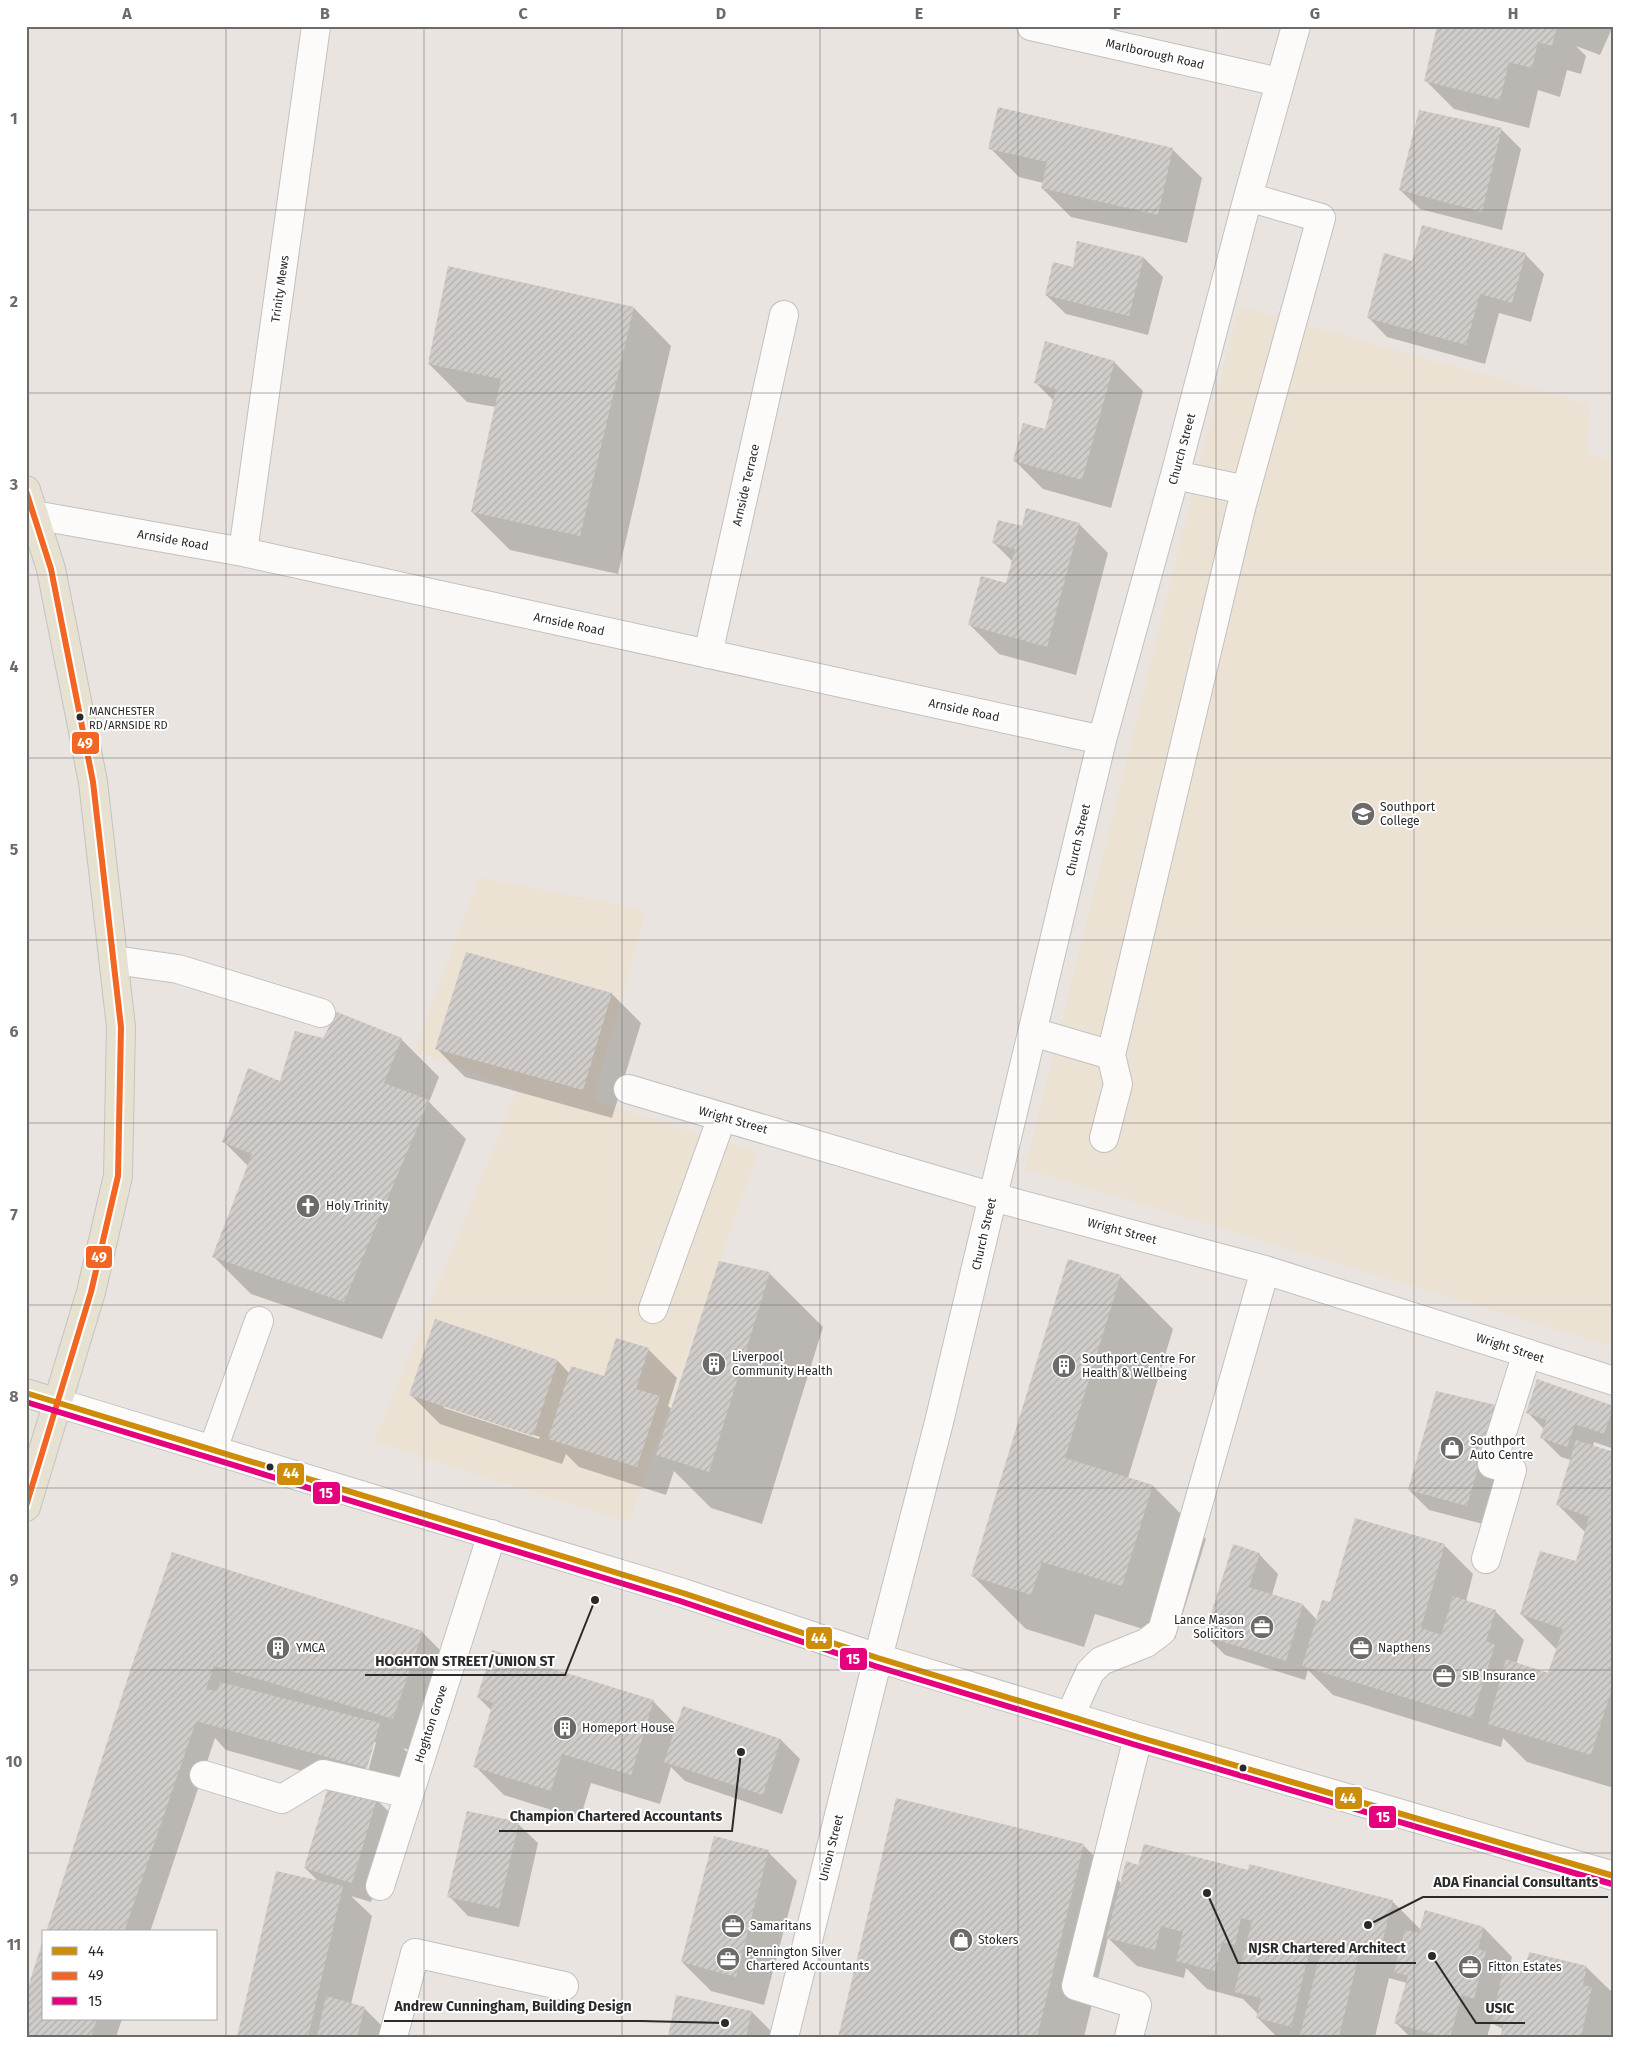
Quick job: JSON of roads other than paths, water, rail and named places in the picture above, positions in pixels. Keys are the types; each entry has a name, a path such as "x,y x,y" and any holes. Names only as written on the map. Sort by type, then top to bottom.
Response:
{"main road":[{"path":"26,1507 91,1292 118,1176 122,1028 93,782 51,569 29,507"},
{"path":"26,1393 58,1403"}],"street":[{"name":"Trinity Mews","path":"243,552 316,26"},
{"name":"Marlborough Road","path":"1031,26 1280,82"},
{"name":"Church Street","path":"878,1658 939,1422 1102,740 1296,26"},
{"path":"1104,1138 1118,1084 1110,1055 1246,490 1321,218 1248,197"},
{"name":"Arnside Terrace","path":"708,654 784,315"},
{"path":"1175,475 1246,490"},
{"name":"Arnside Road","path":"29,507 1102,740"},
{"path":"114,960 178,969 321,1013"},
{"path":"1033,1032 1110,1055"},
{"name":"Wright Street","path":"628,1089 993,1196 1265,1270 1614,1381"},
{"path":"652,1309 722,1117"},
{"path":"1070,1716 1090,1672 1101,1661 1146,1643 1162,1631 1265,1270"},
{"path":"213,1449 259,1321"},
{"path":"1486,1559 1512,1470 1492,1464 1527,1353"},
{"path":"58,1403 684,1593 878,1658 1138,1737 1614,1876"},
{"name":"Hoghton Grove","path":"380,1886 492,1534"},
{"name":"Union Street","path":"784,2037 878,1658"},
{"path":"1129,2037 1137,2006 1076,1986 1138,1737"},
{"path":"204,1775 282,1799 323,1774 409,1794"},
{"path":"394,2037 415,1953 564,1986"}],"place":[{"name":"MANCHESTER RD/ARNSIDE RD","path":"80,717"},
{"name":"Southport College","path":"1363,814"},
{"name":"Holy Trinity","path":"308,1206"},
{"name":"Liverpool Community Health","path":"714,1364"},
{"name":"Southport Centre For Health & Wellbeing","path":"1064,1366"},
{"name":"Southport Auto Centre","path":"1452,1448"},
{"name":"HOGHTON STREET/UNION ST","path":"595,1600"},
{"name":"Lance Mason Solicitors","path":"1262,1627"},
{"name":"YMCA","path":"278,1648"},
{"name":"Napthens","path":"1361,1648"},
{"name":"SIB Insurance","path":"1444,1676"},
{"name":"Homeport House","path":"565,1728"},
{"name":"Champion Chartered Accountants","path":"741,1752"},
{"name":"NJSR Chartered Architect","path":"1207,1893"},
{"name":"ADA Financial Consultants","path":"1368,1925"},
{"name":"Samaritans","path":"733,1926"},
{"name":"Stokers","path":"961,1940"},
{"name":"USIC","path":"1432,1956"},
{"name":"Pennington Silver Chartered Accountants","path":"728,1959"},
{"name":"Fitton Estates","path":"1470,1967"},
{"name":"Andrew Cunningham, Building Design","path":"725,2023"}]}
